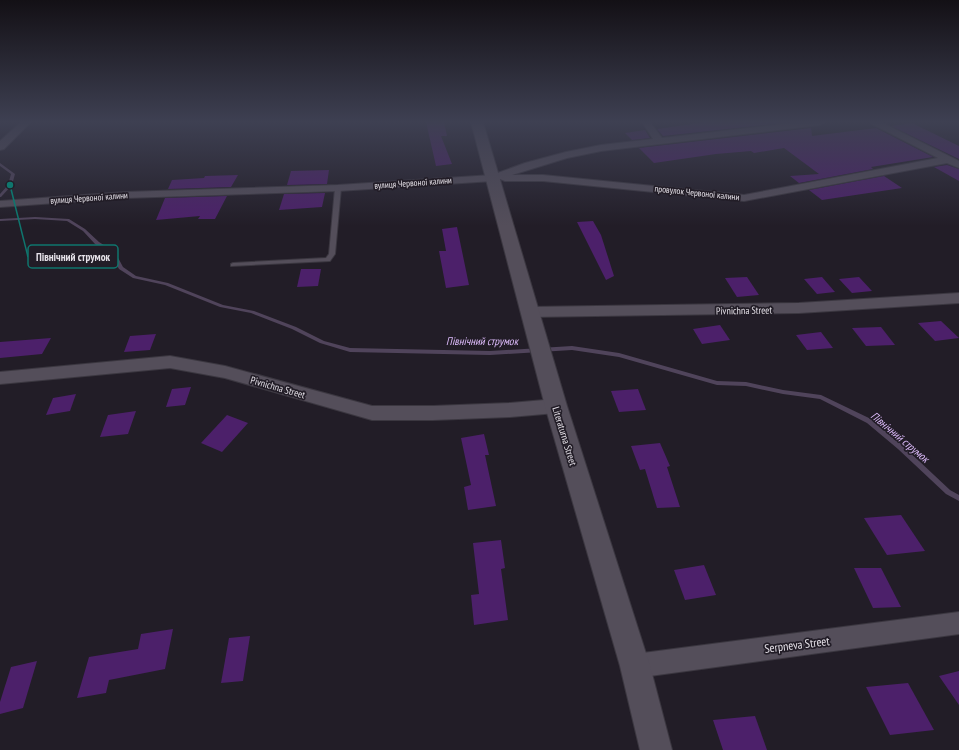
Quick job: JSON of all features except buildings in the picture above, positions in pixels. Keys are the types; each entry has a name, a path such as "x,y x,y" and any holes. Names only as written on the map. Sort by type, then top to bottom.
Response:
{"street":[{"name":"Literaturna Street","path":"487,157 556,406 635,666 656,750"},
{"name":"вулиця Червоної калини","path":"0,204 125,195 338,188 493,178 529,165 559,157"},
{"path":"940,157 959,165"},
{"name":"провулок Червоної калини","path":"493,178 543,178 744,198 946,160"},
{"name":"Pivnichna Street","path":"529,312 799,308 959,298"},
{"name":"Pivnichna Street","path":"0,378 170,362 225,372 372,413 433,413 510,410 556,406"},
{"name":"Serpneva Street","path":"635,666 959,623"}],"lane":[{"path":"234,265 328,260 332,254 338,188"}],"waterway":[{"name":"Північний струмок","path":"0,164 13,174 10,185 0,196"},
{"name":"Північний струмок","path":"0,220 35,218 68,220 84,230 97,243 113,253 121,268 135,277 166,284 222,306 252,312 294,328 322,342 350,350 490,353 572,348 619,355 717,383 746,384 783,392 821,397 869,421 900,447 948,492 959,498"}],"place":[{"name":"Північний струмок","path":"10,185"}]}
